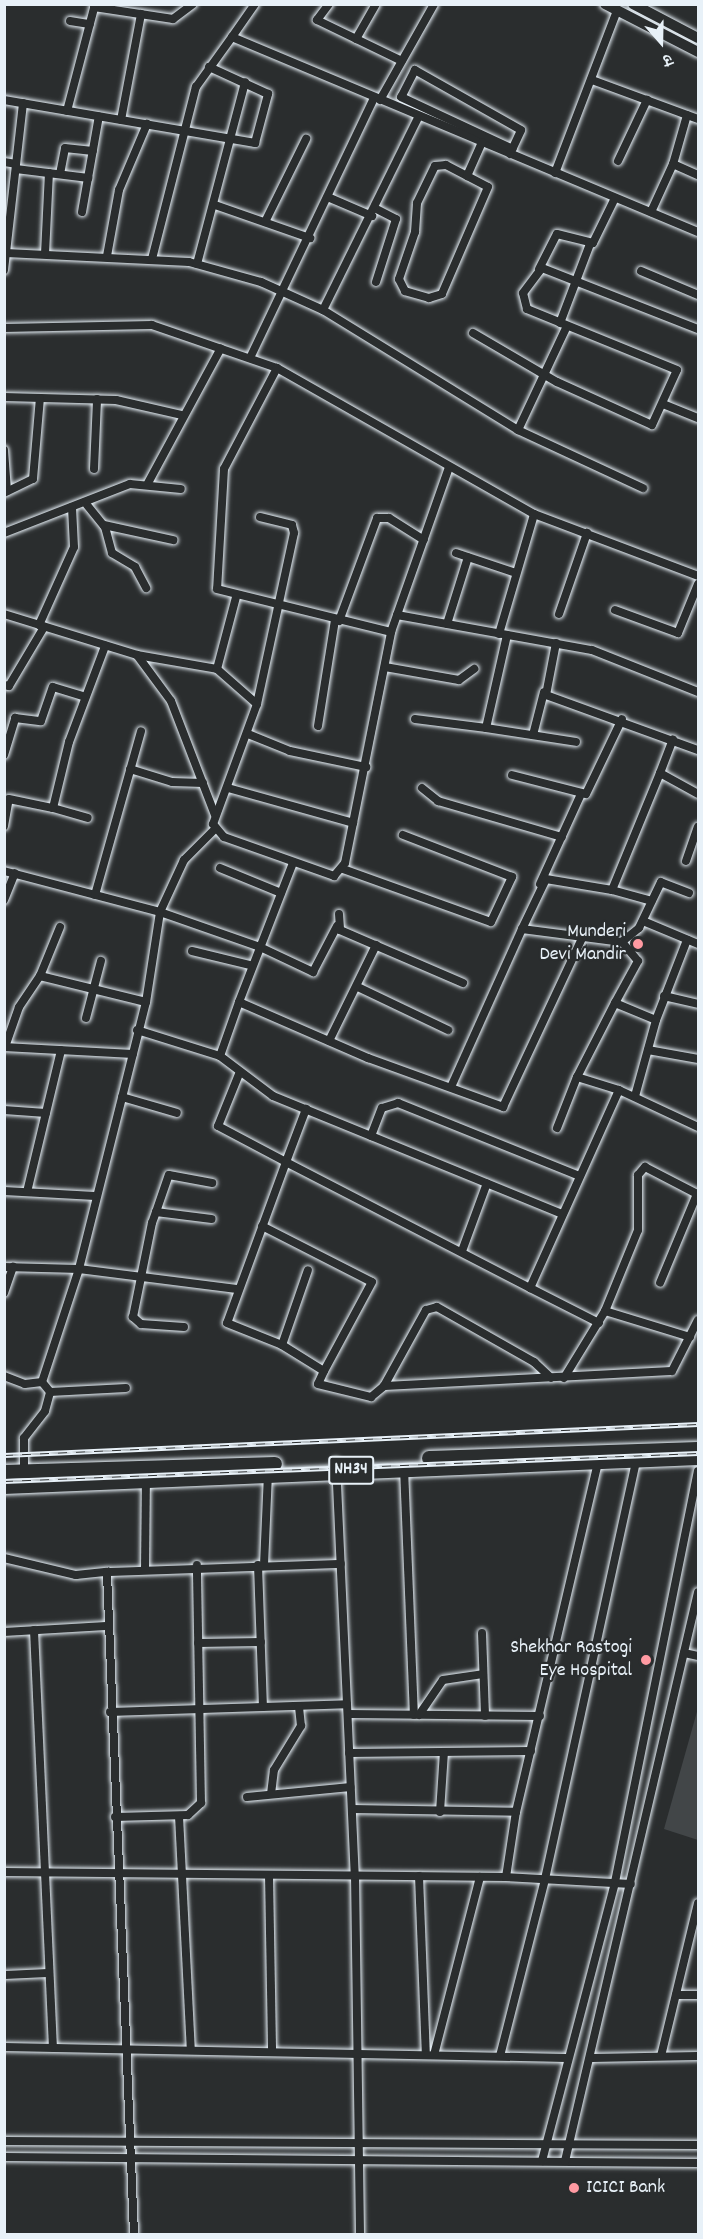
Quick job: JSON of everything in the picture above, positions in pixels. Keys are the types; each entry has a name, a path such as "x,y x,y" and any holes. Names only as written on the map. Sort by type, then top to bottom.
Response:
{"highway":[{"name":"NH34","path":"4,1487 268,1473 337,1466 404,1468 598,1463 699,1449"},
{"name":"NH34","path":"4,1472 337,1466 638,1457 699,1458"}],"street":[{"path":"67,111 95,6 176,19 193,4"},
{"path":"152,259 182,129 196,87 255,4"},
{"path":"329,4 317,20 402,61"},
{"path":"356,39 376,4"},
{"path":"250,358 280,290 310,238 377,99 402,61 434,4"},
{"path":"605,4 699,52"},
{"path":"633,4 699,38"},
{"path":"555,173 617,11"},
{"path":"121,120 141,14"},
{"path":"70,21 90,24"},
{"path":"232,37 419,116 457,128 555,173 699,232"},
{"path":"4,100 255,143 262,133 268,94 209,66"},
{"path":"415,70 521,130 511,152 482,142 401,97 415,70"},
{"path":"592,80 699,119"},
{"path":"196,264 215,205 245,82"},
{"path":"618,161 647,100"},
{"path":"4,270 23,103"},
{"path":"651,212 673,164 687,115"},
{"path":"82,212 99,116"},
{"path":"323,310 374,212 419,116"},
{"path":"107,256 119,190 147,124"},
{"path":"265,222 306,139"},
{"path":"467,176 482,142"},
{"path":"60,174 65,148 93,151"},
{"path":"4,162 16,167 88,178"},
{"path":"442,164 467,176 488,187 442,294 429,298 405,291 399,279 415,232 417,203 432,170 442,164"},
{"path":"673,164 699,175"},
{"path":"45,254 50,173"},
{"path":"330,198 396,219 376,282"},
{"path":"518,430 564,325 590,244 615,198"},
{"path":"215,205 310,238"},
{"path":"473,333 544,374 650,425 663,404 677,370 564,325 523,304 523,293 539,269 557,234 590,244"},
{"path":"6,253 107,256 196,264 280,290 323,310 518,430 643,488"},
{"path":"539,269 578,281 699,329"},
{"path":"641,271 699,295"},
{"path":"4,328 152,325 250,358 278,368 534,514 699,576"},
{"path":"148,483 182,415 221,348"},
{"path":"278,368 224,469 217,584 219,593 277,608 391,632"},
{"path":"4,397 97,399 150,404 182,415"},
{"path":"4,450 6,492 34,475 39,398"},
{"path":"94,469 97,399"},
{"path":"663,404 699,418"},
{"path":"215,829 330,877 343,869 366,767 391,632 449,467"},
{"path":"4,533 72,507 87,505 123,487 148,483 181,489"},
{"path":"87,505 104,525 112,553 135,567 146,588"},
{"path":"4,685 9,686 42,626 74,547 72,507"},
{"path":"486,728 513,572 534,514"},
{"path":"215,815 228,788 257,704 294,530 260,517"},
{"path":"318,726 337,621 377,518 389,518 424,540"},
{"path":"104,525 173,540"},
{"path":"559,614 587,533"},
{"path":"456,553 513,572"},
{"path":"447,624 468,557"},
{"path":"615,610 678,633 699,584"},
{"path":"217,669 236,597"},
{"path":"4,614 137,655 217,669 257,704"},
{"path":"397,615 602,653 699,692"},
{"path":"533,735 556,643"},
{"path":"53,808 85,697 105,646"},
{"path":"42,1382 79,1269 95,1196 123,1097 137,1030 146,1002 160,912 184,860 215,829 215,815 171,701 137,655"},
{"path":"385,667 459,680 474,669"},
{"path":"4,755 15,718 41,721 53,687 85,697"},
{"path":"544,692 622,719 699,750"},
{"path":"451,1087 581,794 593,789 622,719"},
{"path":"415,720 576,742"},
{"path":"94,895 141,731"},
{"path":"248,734 290,751 366,767"},
{"path":"612,890 673,740"},
{"path":"130,769 161,779 203,783"},
{"path":"660,773 699,794"},
{"path":"512,775 548,780 581,794"},
{"path":"228,788 353,823"},
{"path":"422,789 438,801 562,837"},
{"path":"4,826 7,799 88,818"},
{"path":"686,861 699,827"},
{"path":"343,869 491,922 512,877 403,835"},
{"path":"220,1056 250,965 260,947 293,863"},
{"path":"220,868 281,893"},
{"path":"4,871 160,912 260,947 316,972 337,926 339,914"},
{"path":"4,900 15,873"},
{"path":"540,885 552,878 652,901"},
{"path":"622,942 643,921 661,882 690,893"},
{"path":"643,921 699,944"},
{"path":"337,926 463,983"},
{"path":"60,927 40,976 19,1007 5,1047 133,1054"},
{"path":"522,929 622,942 638,961 577,1077 557,1128"},
{"path":"239,1002 329,1041 496,1106 509,1102 582,938"},
{"path":"635,1096 664,996 687,940"},
{"path":"329,1041 358,987 376,945"},
{"path":"192,951 250,965"},
{"path":"86,1018 101,961"},
{"path":"40,976 146,1002"},
{"path":"358,987 448,1030"},
{"path":"664,996 699,1004"},
{"path":"615,1003 656,1020"},
{"path":"137,1030 220,1056 239,1074 306,1109 562,1214"},
{"path":"27,1192 62,1050"},
{"path":"648,1050 699,1059"},
{"path":"239,1074 219,1114 218,1126 599,1323"},
{"path":"577,1077 635,1096 699,1127"},
{"path":"530,1288 619,1090"},
{"path":"123,1097 177,1113"},
{"path":"371,1136 382,1108 398,1103 580,1176"},
{"path":"306,1109 237,1289 227,1323 282,1345 324,1371"},
{"path":"4,1110 46,1113"},
{"path":"564,1378 605,1311 642,1217 642,1168 698,1194 660,1283"},
{"path":"184,1327 135,1321 138,1277 169,1175 212,1183"},
{"path":"462,1251 487,1183"},
{"path":"4,1191 95,1196"},
{"path":"156,1212 212,1219"},
{"path":"262,1226 372,1282 318,1384 371,1398 384,1386 433,1306 534,1362 551,1378"},
{"path":"4,1293 9,1267 79,1269 237,1289"},
{"path":"282,1345 308,1270"},
{"path":"605,1311 690,1337"},
{"path":"384,1386 672,1371 699,1320"},
{"path":"4,1376 25,1384 42,1382"},
{"path":"42,1382 50,1392"},
{"path":"50,1392 126,1388"},
{"path":"24,1471 24,1438 39,1421 50,1392"},
{"path":"500,2056 545,1879 638,1457"},
{"path":"506,1877 516,1812 598,1463"},
{"path":"337,1466 355,1875 361,2160 360,2235"},
{"path":"404,1468 417,1715"},
{"path":"542,2161 566,2058 615,1882 699,1471"},
{"path":"263,1707 261,1565 268,1473"},
{"path":"145,1569 146,1478"},
{"path":"4,1558 76,1575 197,1565 341,1564"},
{"path":"115,1817 179,1816 196,1811 201,1803 197,1709 197,1565"},
{"path":"106,1572 106,1626 122,2049 132,2158 134,2235"},
{"path":"565,2162 592,2058 699,1592"},
{"path":"4,1632 106,1626"},
{"path":"34,1630 43,1872 53,2048"},
{"path":"482,1633 485,1716"},
{"path":"198,1643 261,1642"},
{"path":"684,1653 699,1656"},
{"path":"417,1715 443,1680 483,1674"},
{"path":"110,1712 347,1704"},
{"path":"271,1794 274,1770 301,1726 299,1706"},
{"path":"348,1714 540,1716"},
{"path":"349,1753 531,1751"},
{"path":"440,1812 444,1752"},
{"path":"247,1797 351,1787"},
{"path":"352,1809 516,1812"},
{"path":"179,1816 185,1874 191,2050"},
{"path":"4,1872 506,1877 632,1884"},
{"path":"269,1875 272,2052"},
{"path":"419,1876 430,2055"},
{"path":"430,2055 480,1877"},
{"path":"662,2056 676,1995 694,1937 699,1903"},
{"path":"4,1974 49,1973"},
{"path":"676,1995 699,1995"},
{"path":"4,2047 566,2058"},
{"path":"592,2058 699,2056"},
{"path":"4,2141 699,2145"},
{"path":"4,2157 699,2163"}],"shaded area":[{"path":"698,1708 698,1840 664,1829"}],"railway":[{"path":"4,1455 698,1424"},
{"path":"4,1481 698,1453"}],"place":[{"name":"Munderi Devi Mandir","path":"638,944"},
{"name":"Shekhar Rastogi Eye Hospital","path":"646,1660"},
{"name":"ICICI Bank","path":"574,2188"}]}
